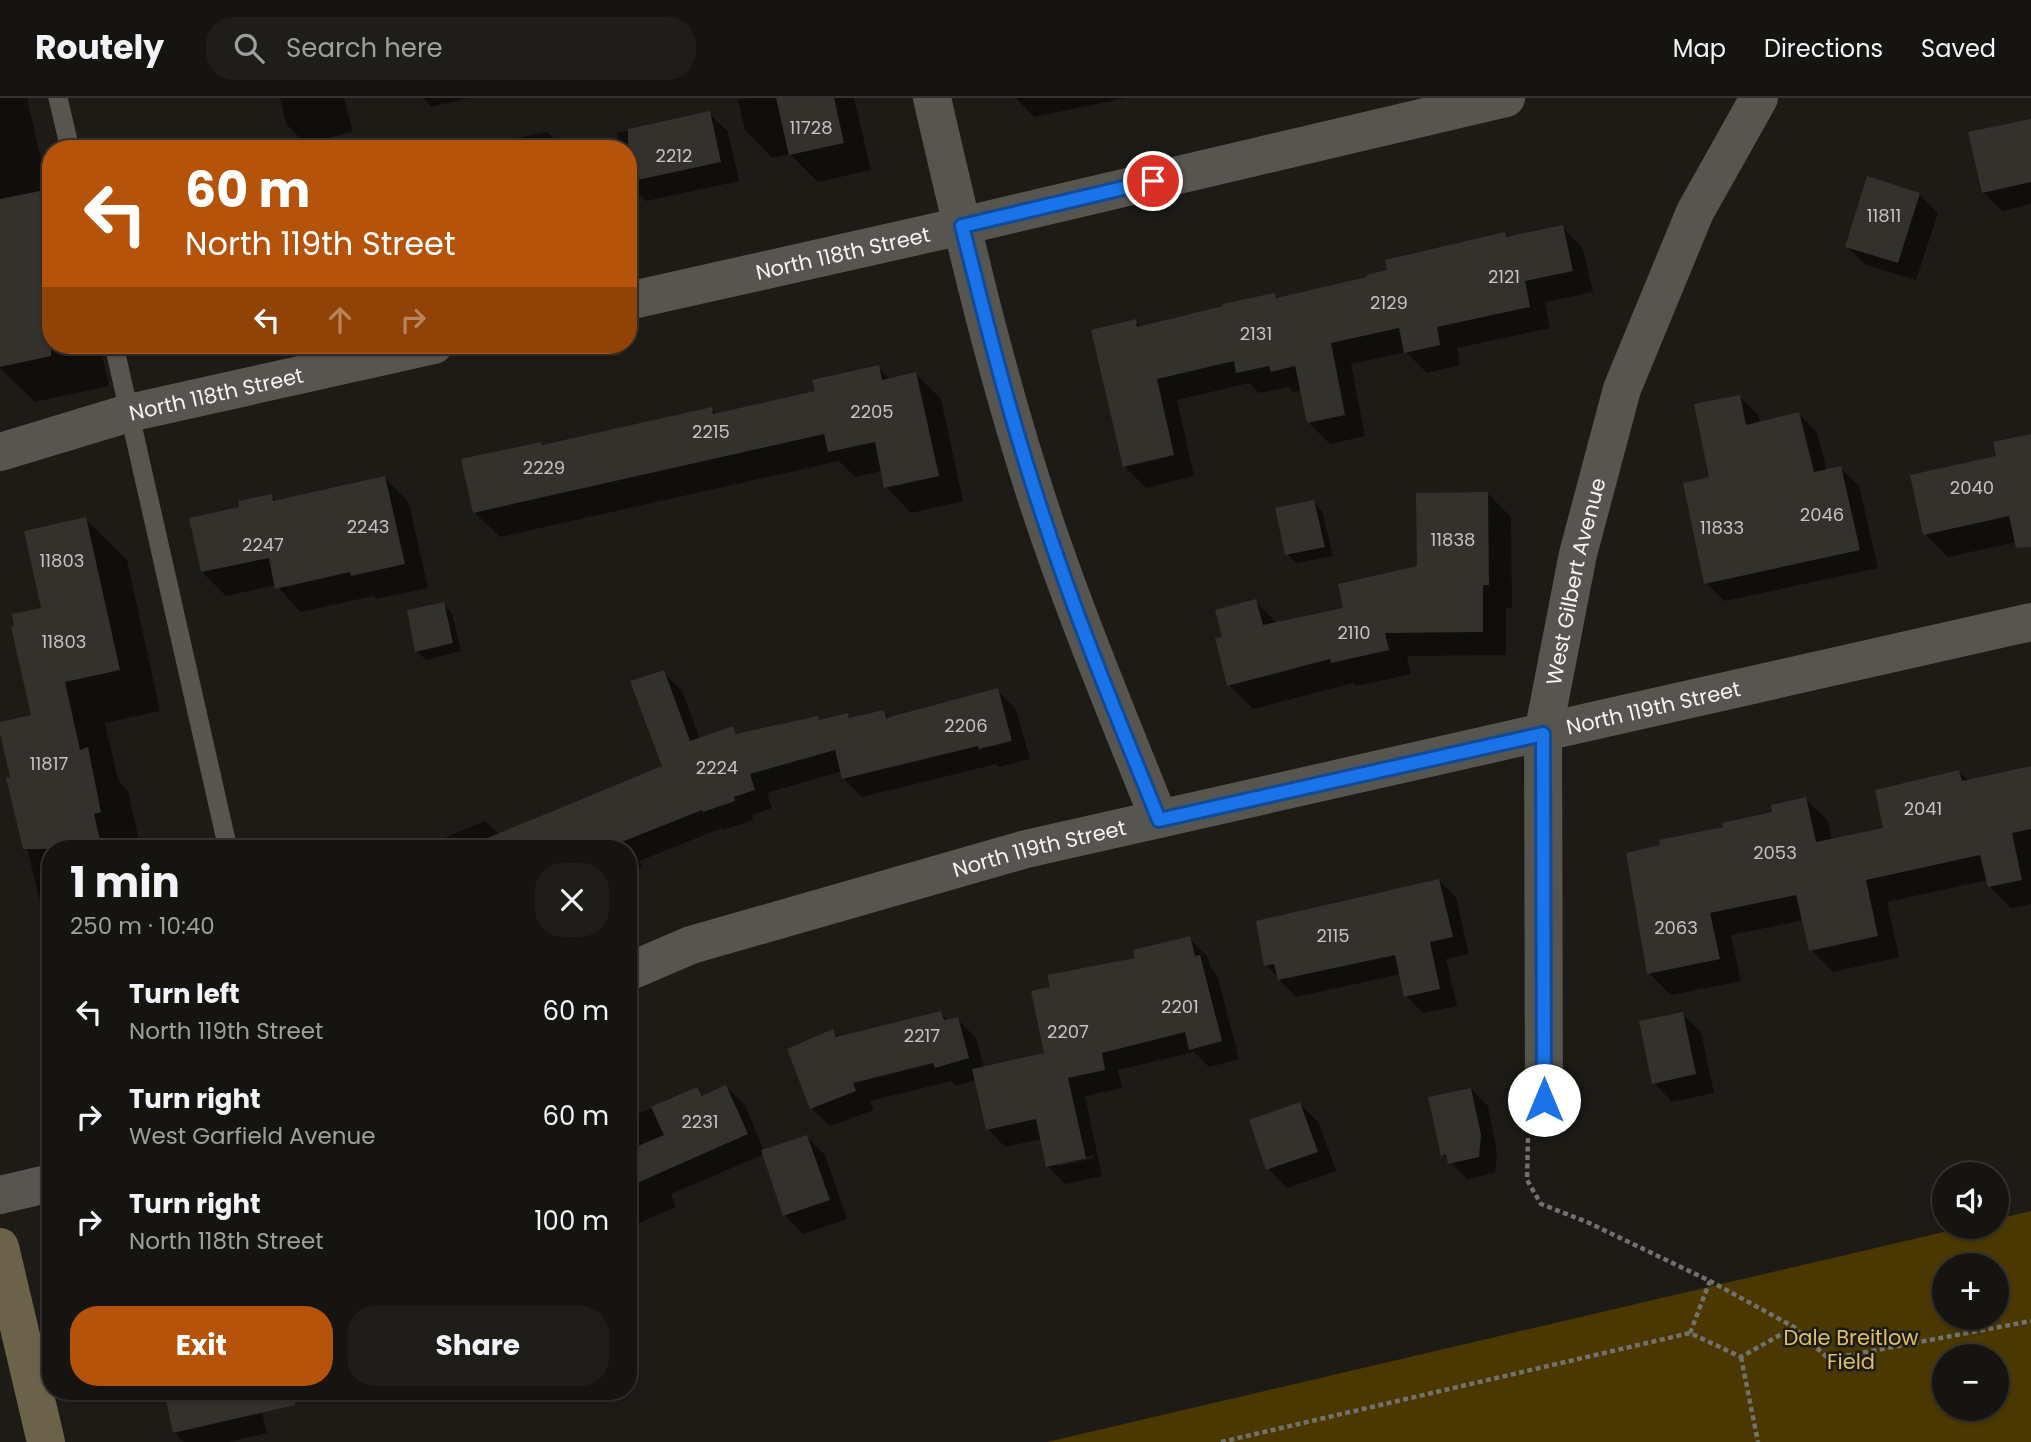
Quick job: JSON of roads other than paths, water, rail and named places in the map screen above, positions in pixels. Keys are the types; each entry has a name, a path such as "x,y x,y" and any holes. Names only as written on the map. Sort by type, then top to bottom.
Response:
{"main road":[{"path":"0,1247 46,1442"}],"street":[{"path":"932,98 1006,398 1044,521 1080,622 1159,820"},
{"name":"North 118th Street","path":"637,299 962,226 1506,98"},
{"name":"West Gilbert Avenue","path":"1544,1100 1543,734 1578,554 1622,389 1695,212 1759,98"},
{"name":"North 118th Street","path":"0,452 129,413 394,354"},
{"name":"North 119th Street","path":"637,968 691,945 1026,849 2031,622"},
{"path":"0,1195 42,1185"}],"lane":[{"path":"58,98 68,140"},
{"path":"116,354 226,840"}],"park label":[{"name":"Dale Breitlow Field","path":"1851,1349"}]}
